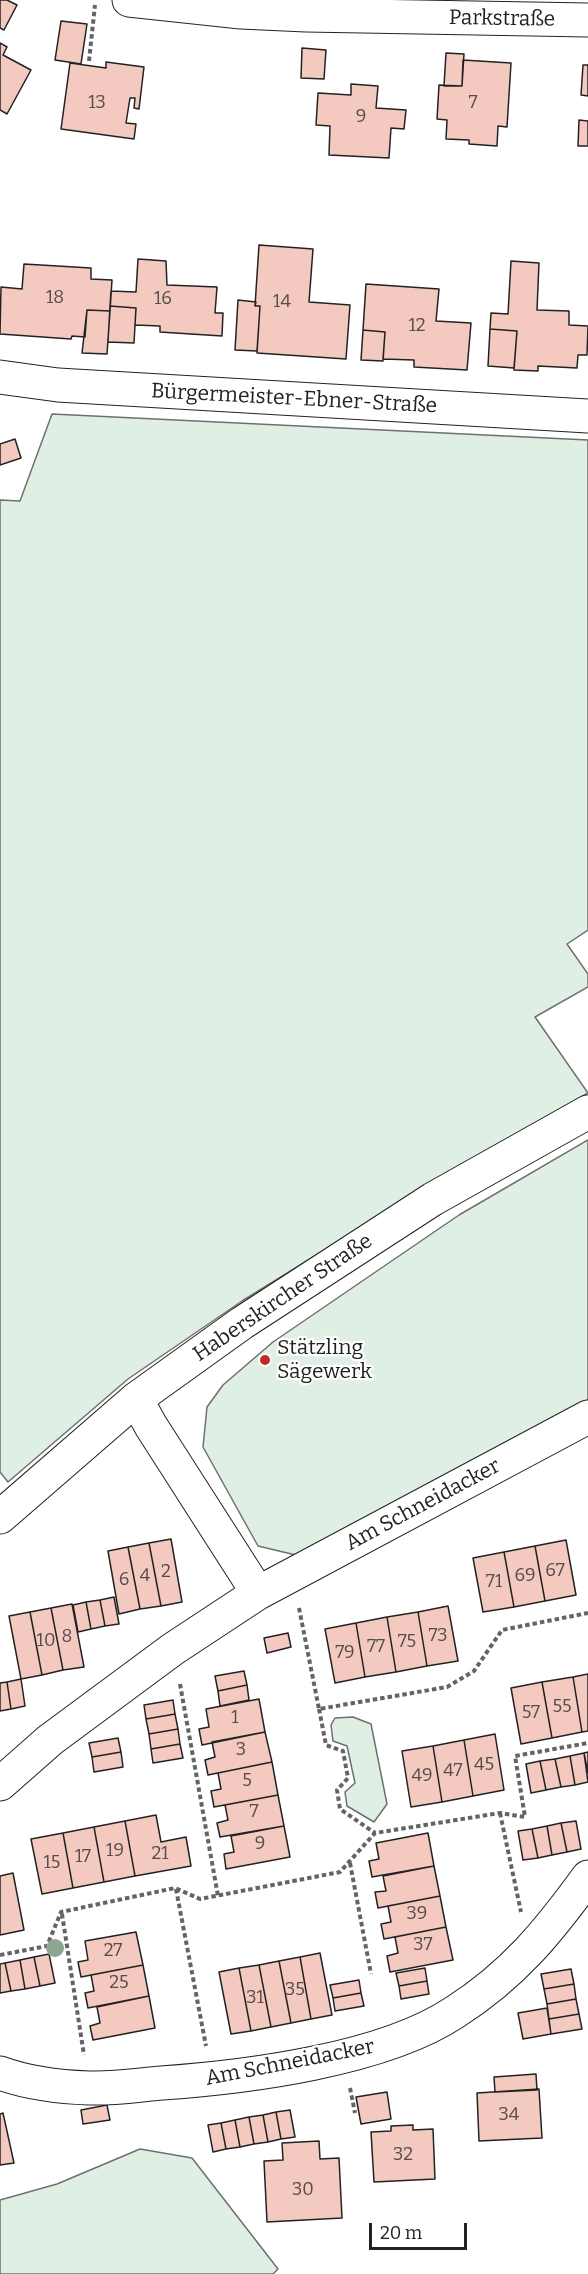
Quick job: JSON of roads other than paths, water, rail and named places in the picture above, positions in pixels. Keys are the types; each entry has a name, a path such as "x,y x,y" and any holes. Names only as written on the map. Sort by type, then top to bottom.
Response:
{"street":[{"name":"Parkstraße","path":"129,0 241,12 306,15 588,21"},
{"name":"Bürgermeister-Ebner-Straße","path":"0,377 58,384 588,416"},
{"name":"Haberskircher Straße","path":"0,1517 136,1399 242,1323 433,1199 588,1112"},
{"path":"136,1399 258,1593"},
{"name":"Am Schneidacker","path":"0,1784 50,1740 173,1649 258,1593 588,1417"},
{"name":"Am Schneidacker","path":"0,2073 19,2079 89,2088 213,2079 274,2070 394,2041 454,2013 509,1972 529,1952 588,1877"}],"place":[{"name":"Stätzling Sägewerk","path":"265,1360"}]}
